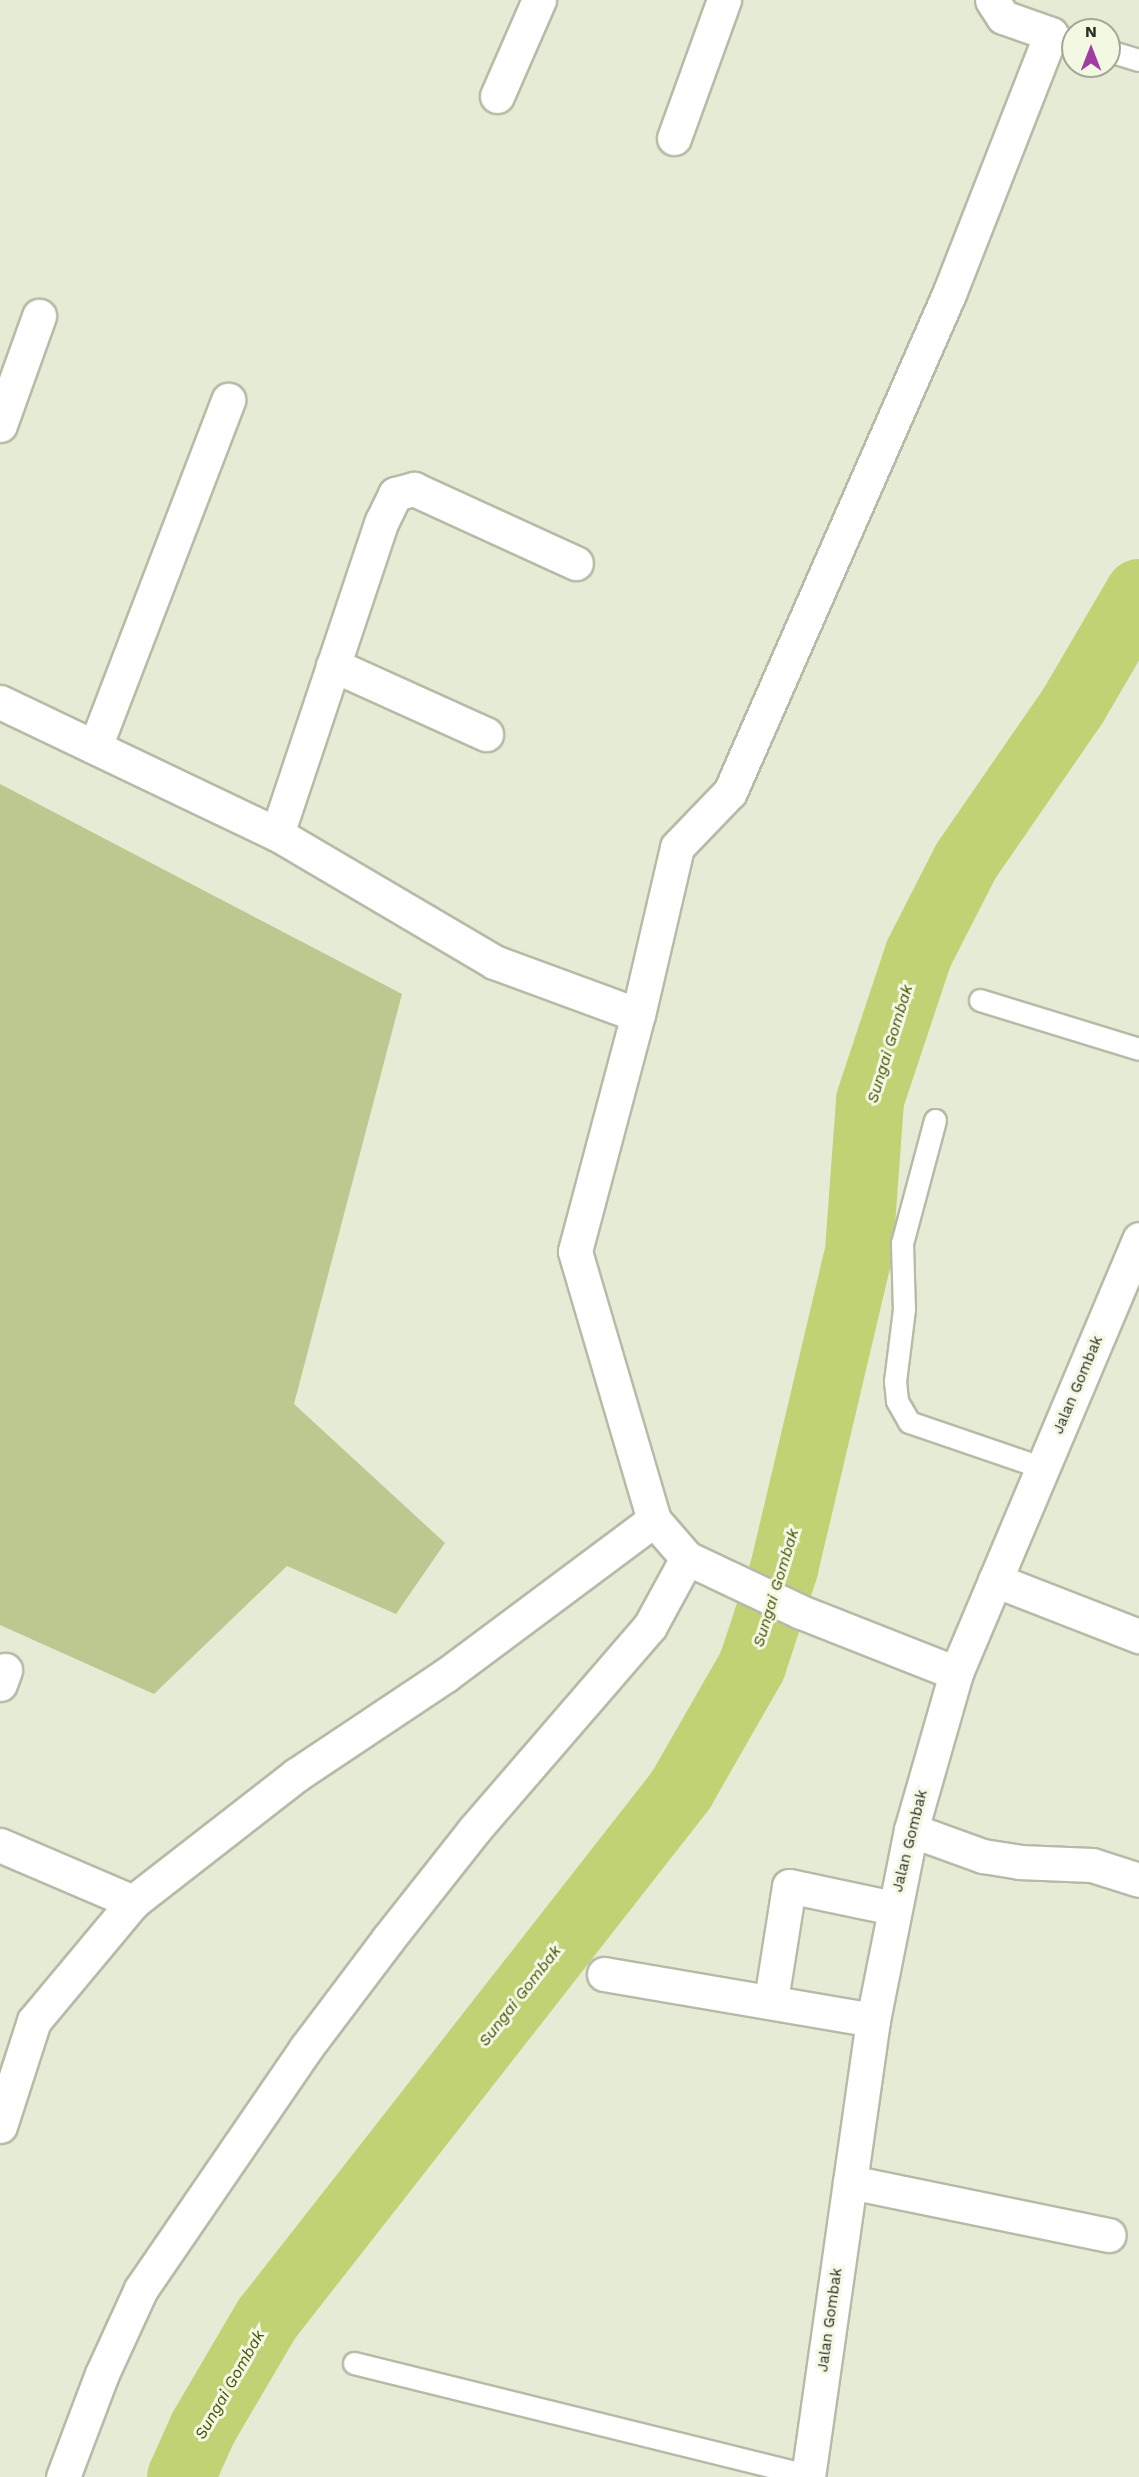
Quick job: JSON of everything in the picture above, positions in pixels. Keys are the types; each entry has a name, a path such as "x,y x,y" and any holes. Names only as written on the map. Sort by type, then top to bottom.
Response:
{"street":[{"path":"497,96 539,0"},
{"path":"674,138 724,0"},
{"path":"992,0 1003,17 1061,38"},
{"path":"956,1673 801,1612 694,1562 654,1520 575,1251 638,1015 677,847 730,792 1061,40"},
{"path":"0,425 39,316"},
{"path":"95,747 228,400"},
{"path":"277,834 382,521 395,494 414,489 576,563"},
{"path":"333,665 486,734"},
{"path":"0,702 277,834 494,962 638,1015"},
{"name":"Jalan Gombak","path":"808,2476 873,2020 893,1908 911,1830 956,1673 1139,1239"},
{"path":"0,2126 34,2021 133,1902 296,1775 446,1675 654,1520"},
{"path":"63,2477 102,2374 141,2289 368,1966 474,1830 650,1626 694,1562"},
{"path":"995,1580 1139,1636"},
{"path":"911,1830 983,1856 1019,1862 1092,1865 1139,1880"},
{"path":"0,1845 133,1902"},
{"path":"771,2000 789,1886 893,1908"},
{"path":"604,1974 771,2000 873,2020"},
{"path":"850,2182 1109,2235"}],"lane":[{"path":"1121,55 1139,60"},
{"path":"980,1000 1139,1049"},
{"path":"934,1120 902,1243 904,1309 895,1381 897,1401 909,1422 1043,1468"},
{"path":"354,2363 808,2476"}],"green space":[{"path":"0,784 402,994 294,1404 445,1543 396,1614 287,1566 154,1694 0,1625"}],"waterway":[{"name":"Sungai Gombak","path":"181,2477 203,2428 267,2319 681,1790 752,1666 784,1569 859,1251 870,1100 919,953 966,861 1073,706 1139,593"}]}
